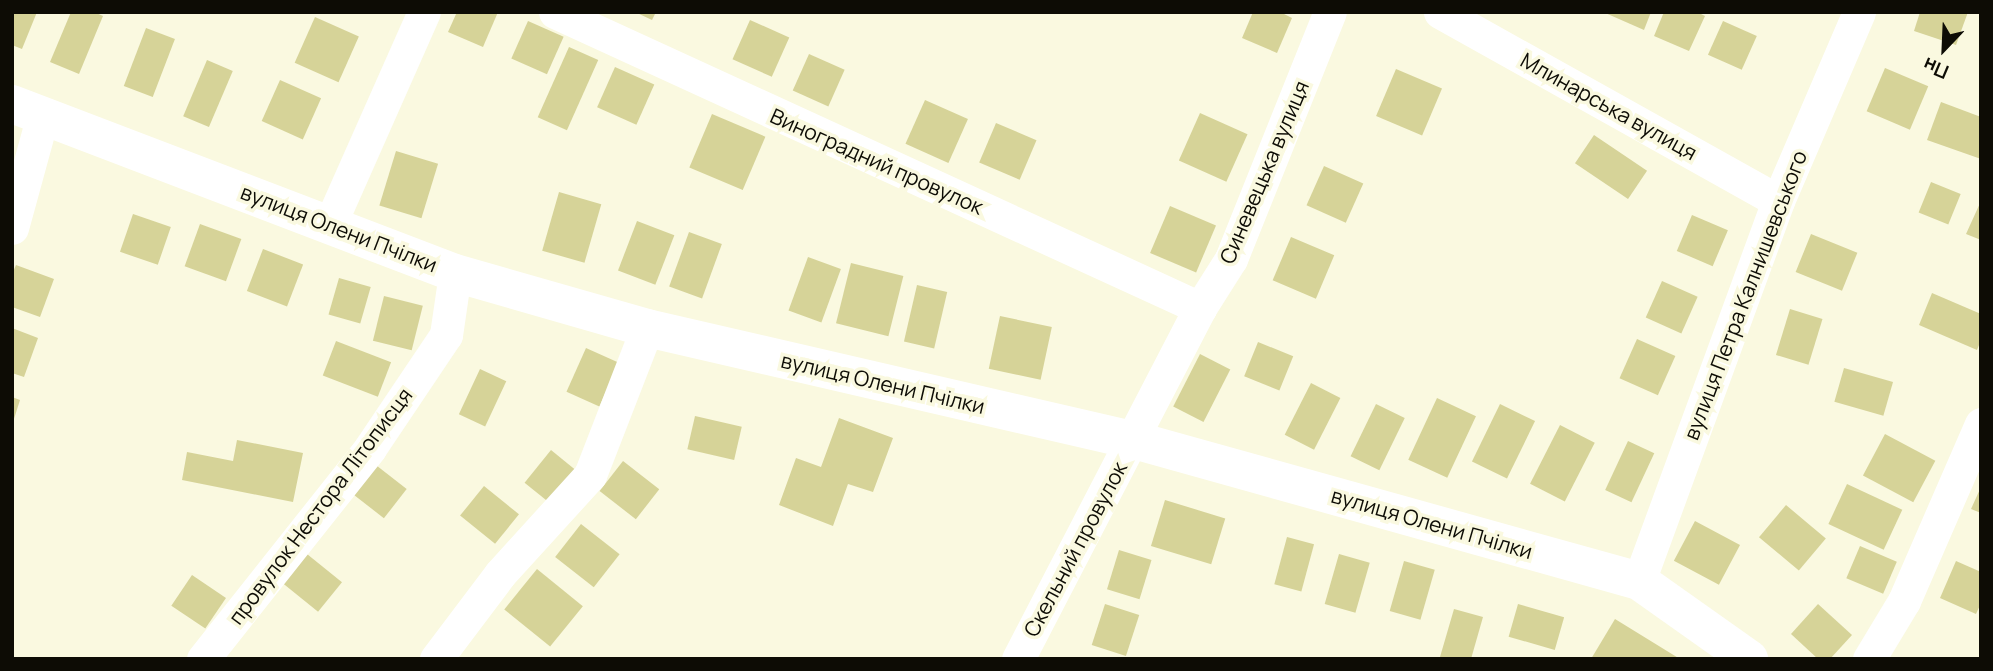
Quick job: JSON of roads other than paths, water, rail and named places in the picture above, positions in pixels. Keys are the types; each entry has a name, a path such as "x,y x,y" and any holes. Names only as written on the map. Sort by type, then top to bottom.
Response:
{"street":[{"path":"330,224 424,12"},
{"name":"Виноградний провулок","path":"555,12 1200,308"},
{"name":"Синевецька вулиця","path":"1134,440 1200,308 1231,259 1330,12"},
{"name":"Млинарська вулиця","path":"1440,12 1778,201"},
{"name":"вулиця Петра Калнишевського","path":"1639,581 1778,201 1859,12"},
{"path":"12,228 28,109"},
{"name":"вулиця Олени Пчілки","path":"28,109 455,273 646,328 1134,440 1639,581 1749,659"},
{"name":"провулок Нестора Літописця","path":"203,659 370,447 446,335 455,273"},
{"path":"436,659 500,574 590,475 646,328"},
{"path":"1869,659 1904,601 1981,424"},
{"name":"Скельний провулок","path":"1018,659 1064,565 1134,440"}]}
